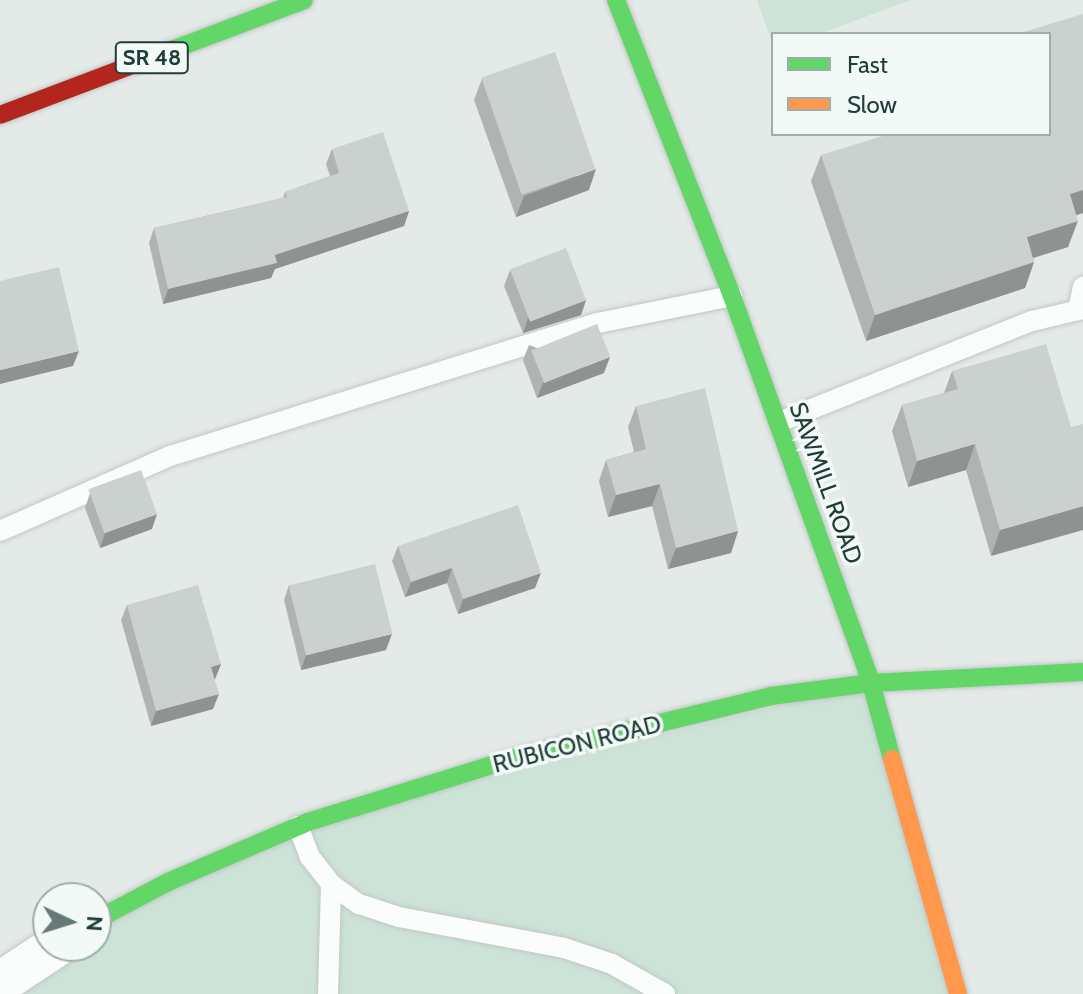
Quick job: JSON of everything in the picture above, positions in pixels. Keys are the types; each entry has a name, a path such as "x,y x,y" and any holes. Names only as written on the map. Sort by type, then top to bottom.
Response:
{"street":[{"name":"SR 48","path":"0,115 304,0"},
{"name":"SAWMILL ROAD","path":"616,0 732,296 871,683 958,994"},
{"name":"RUBICON ROAD","path":"112,912 168,882 298,826 511,759 771,696 871,683 1083,672"},
{"path":"0,983 32,962"}],"lane":[{"path":"779,422 1032,321 1081,310 1083,287"},
{"path":"0,531 170,456 598,323 732,296"},
{"path":"298,826 310,857 331,884 359,904 399,917 588,956 665,994"},
{"path":"328,994 331,884"}],"green space":[{"path":"757,0 911,0 824,32 771,32 771,39"},
{"path":"871,683 958,994 0,994 37,962 112,962 112,913 308,822"}],"building":[{"path":"1083,14 1083,190 1070,194 1078,221 1027,237 1034,262 875,315 821,155 883,136 1051,136 1051,32 1024,32"},
{"path":"555,52 595,169 522,195 481,77"},
{"path":"383,132 409,211 275,255 277,263 168,289 154,228 287,197 285,192 339,173 332,149"},
{"path":"566,248 586,300 530,322 510,270"},
{"path":"59,267 79,351 0,370 0,281"},
{"path":"597,324 610,356 544,383 531,351"},
{"path":"1046,344 1071,427 1083,424 1083,506 1000,530 975,444 917,461 902,405 958,389 952,371"},
{"path":"705,388 738,531 676,548 660,484 616,495 606,460 646,449 636,406"},
{"path":"141,470 157,514 104,533 88,489"},
{"path":"518,505 541,573 463,599 452,568 411,582 398,546"},
{"path":"375,564 392,634 306,655 289,586"},
{"path":"198,585 221,664 211,667 219,694 156,711 127,605"}],"traffic: fast":[{"path":"172,50 304,0"},
{"path":"616,0 732,296 871,683 892,759"},
{"path":"112,912 168,882 308,822 511,759 771,696 871,683 1083,672"}],"traffic: slow":[{"path":"892,759 958,994"}],"traffic: jam":[{"path":"0,115 172,50"}]}
